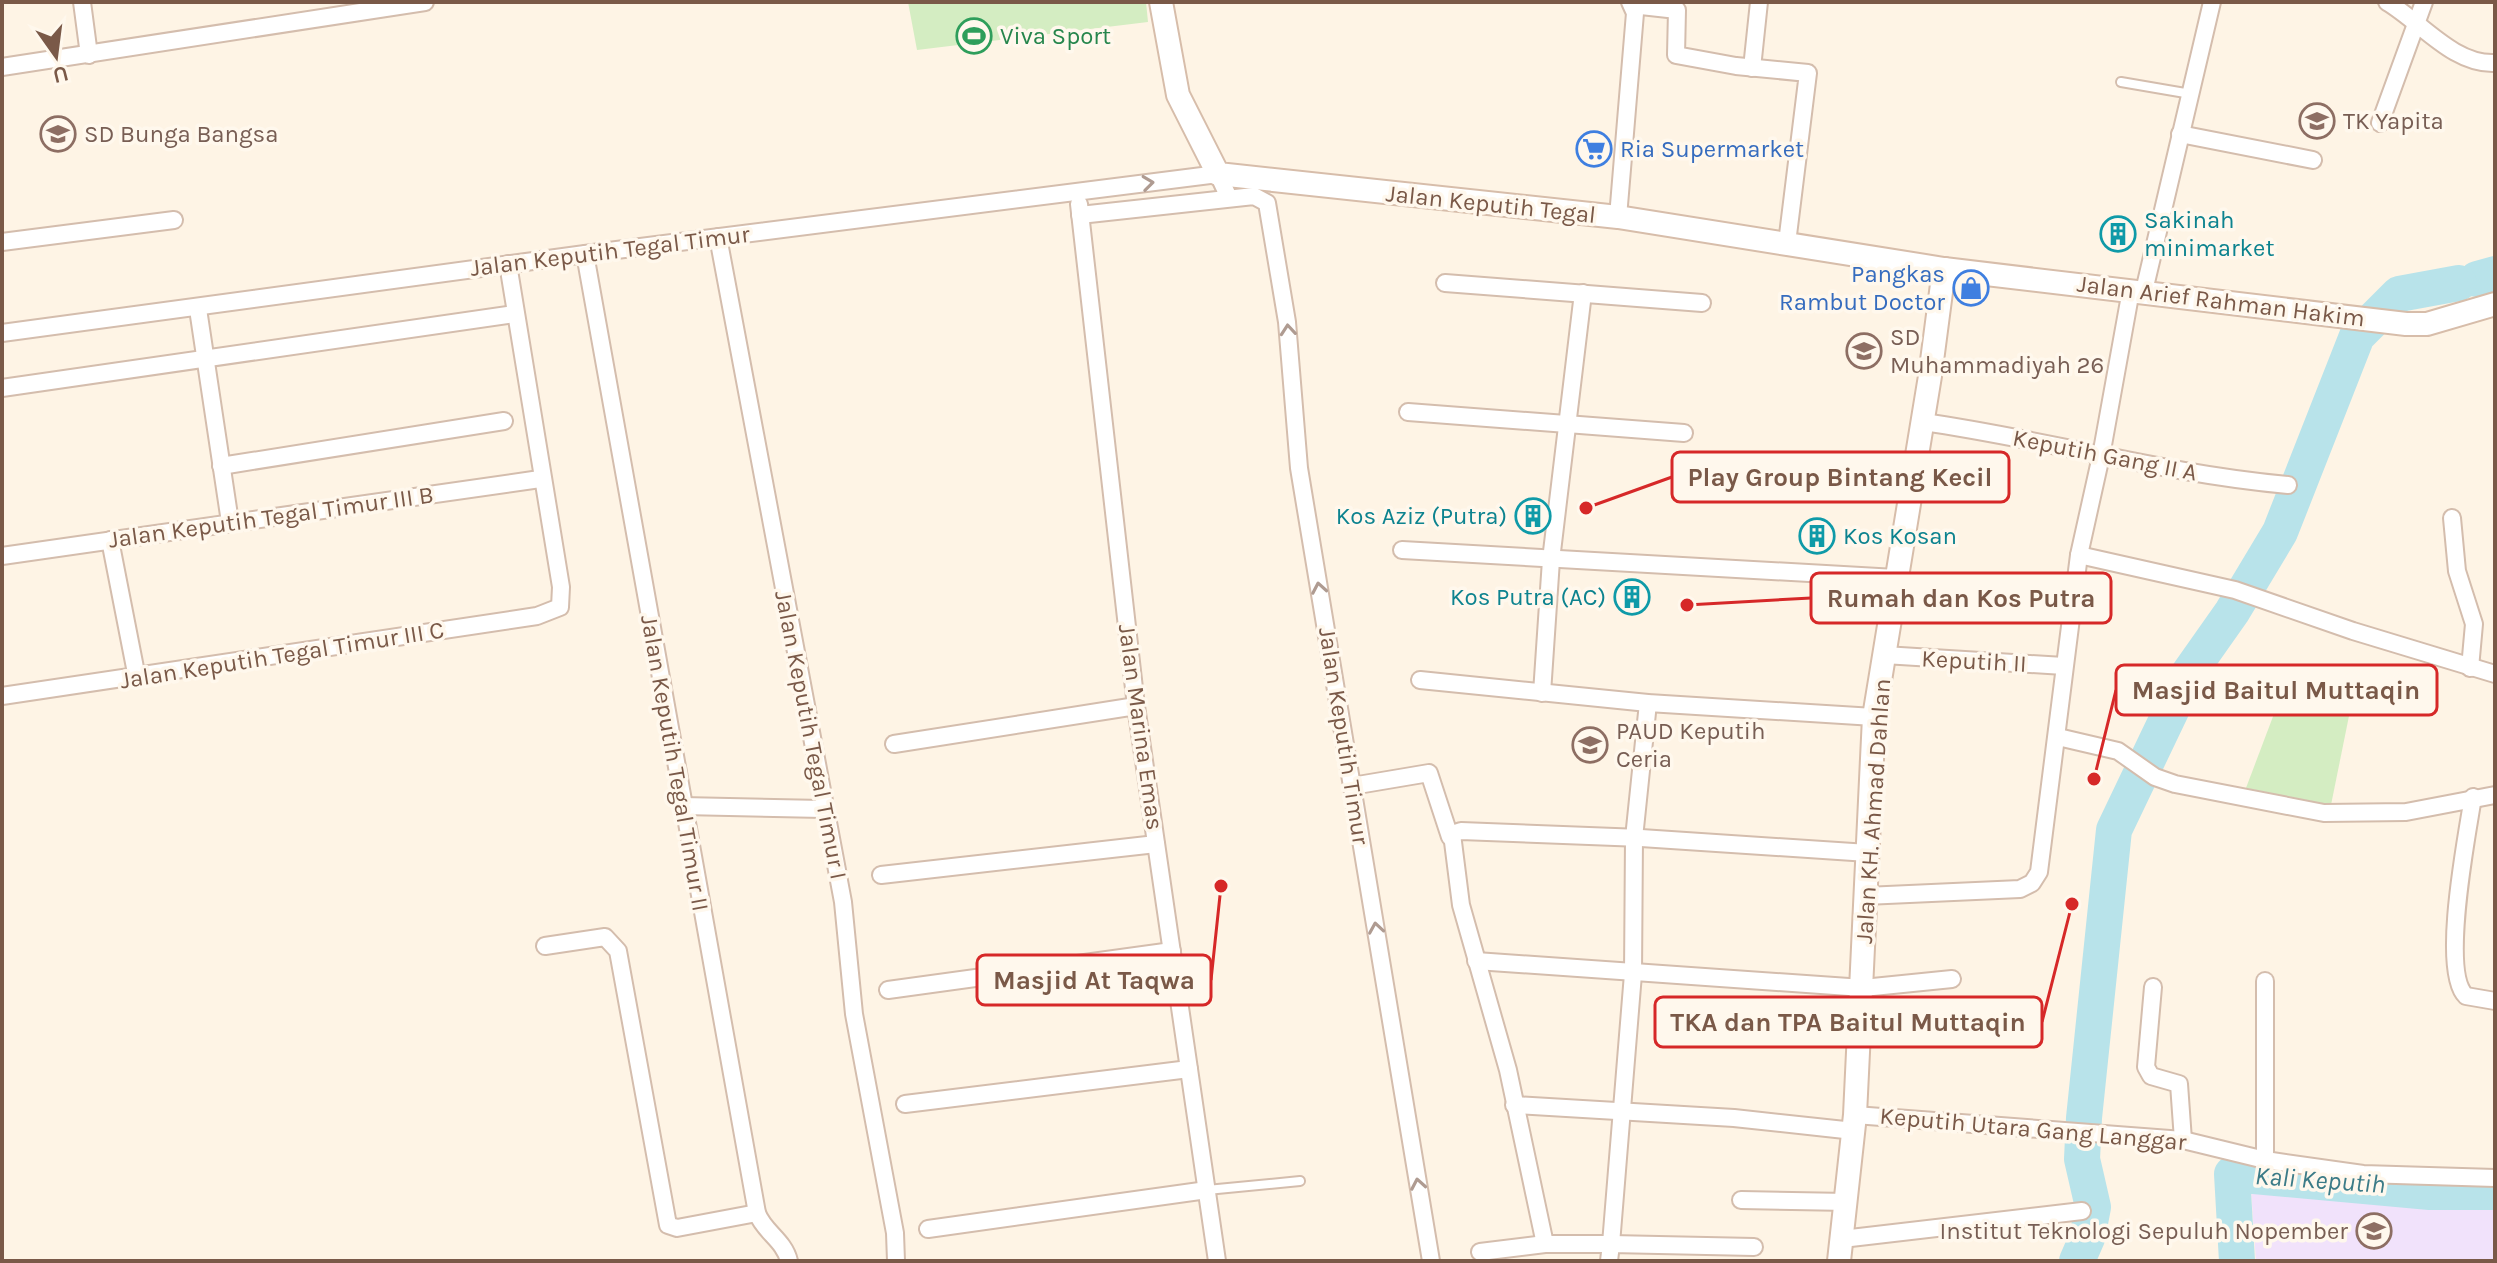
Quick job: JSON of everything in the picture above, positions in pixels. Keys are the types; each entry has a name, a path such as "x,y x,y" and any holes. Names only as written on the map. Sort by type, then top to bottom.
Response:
{"main road":[{"path":"1161,2 1178,95 1218,174"},
{"name":"Jalan Keputih Tegal","path":"1218,174 1618,217 1944,269"},
{"name":"Jalan Arief Rahman Hakim","path":"1944,269 2406,324 2427,324 2495,304"},
{"name":"Jalan KH. Ahmad Dahlan","path":"1841,1250 1855,1123 1874,717 1923,422 1944,269"}],"street":[{"path":"82,2 89,55"},
{"path":"2,67 425,2"},
{"path":"1752,68 1759,2"},
{"path":"1865,896 2020,889 2032,883 2041,864 2079,555 2138,291 2191,94 2212,2"},
{"path":"2387,2 2453,50 2485,63 2495,63"},
{"path":"2380,123 2424,2"},
{"path":"1631,3 1677,10 1676,55 1752,68 1808,73 1787,243"},
{"path":"1618,217 1635,13 1631,3"},
{"path":"2180,134 2313,160"},
{"path":"1080,215 1229,198 1218,174"},
{"name":"Jalan Keputih Tegal Timur","path":"2,333 198,309 508,264 1218,174"},
{"name":"Jalan Marina Emas","path":"1077,192 1136,706 1217,1261"},
{"name":"Jalan Keputih Timur","path":"1229,198 1257,197 1269,209 1287,322 1299,468 1431,1261"},
{"path":"2,242 174,220"},
{"name":"Jalan Keputih Tegal Timur I","path":"718,237 823,809 843,902 854,1014 895,1233 896,1261"},
{"name":"Jalan Keputih Tegal Timur II","path":"585,254 757,1213 762,1224 782,1243 789,1261"},
{"path":"508,264 540,479"},
{"path":"1445,283 1702,303"},
{"path":"1542,693 1551,560 1583,293"},
{"path":"198,309 230,522"},
{"path":"2,388 514,314"},
{"path":"1408,412 1684,433"},
{"path":"221,466 504,421"},
{"name":"Keputih Gang II A","path":"1923,422 2238,481 2288,485"},
{"name":"Jalan Keputih Tegal Timur III B","path":"2,556 540,479"},
{"name":"Jalan Keputih Tegal Timur III C","path":"2,696 537,616 560,607 561,587 540,479"},
{"path":"2452,518 2457,571 2474,624 2470,668"},
{"path":"110,540 137,678"},
{"path":"1402,550 1896,578"},
{"path":"2079,555 2235,590 2495,674"},
{"name":"Keputih II","path":"1884,655 2064,666"},
{"path":"1420,680 1648,703 1874,717"},
{"path":"1610,1252 1633,974 1634,838 1648,703"},
{"path":"894,744 1136,706"},
{"path":"2058,737 2127,755 2155,777 2324,813 2406,812 2495,795"},
{"path":"1352,786 1429,773 1456,834 1461,905 1503,1050 1545,1244"},
{"path":"2473,797 2460,890 2454,974 2466,996 2495,1001"},
{"path":"682,806 823,809"},
{"path":"1456,834 1634,838 1868,853"},
{"path":"881,875 1156,844"},
{"path":"545,946 605,937 618,951 668,1225 677,1228 757,1213"},
{"path":"888,990 1172,951"},
{"path":"1476,961 1863,988 1952,979"},
{"path":"2265,981 2265,1160"},
{"path":"2153,987 2146,1067 2151,1076 2179,1084 2183,1140"},
{"path":"905,1104 1189,1069"},
{"name":"Keputih Utara Gang Langgar","path":"1514,1105 2183,1140 2265,1160 2363,1174 2495,1178"},
{"path":"928,1229 1207,1190"},
{"path":"1741,1200 1848,1202"},
{"path":"1841,1250 2082,1211"},
{"path":"1480,1252 1545,1244 1610,1252 1754,1247"}],"lane":[{"path":"2121,82 2191,94"},
{"path":"1207,1190 1300,1181"}],"shaded area":[{"name":"Institut Teknologi Sepuluh Nopember","path":"2251,1190 2495,1202 2495,1261 2256,1261"}],"green space":[{"name":"Viva Sport","path":"908,2 1146,2 1148,22 917,50"},
{"path":"2280,698 2350,711 2331,805 2246,788"}],"waterway":[{"path":"2477,279 2495,274"},
{"path":"2077,1261 2087,1238 2093,1207 2082,1159 2084,1118 2114,830 2189,673 2232,612 2280,532 2357,336 2399,294 2459,283"},
{"name":"Kali Keputih","path":"2237,1261 2232,1174 2430,1192 2495,1192"}],"place":[{"name":"Viva Sport","path":"974,36"},
{"name":"TK Yapita","path":"2317,121"},
{"name":"SD Bunga Bangsa","path":"58,134"},
{"name":"Ria Supermarket","path":"1594,149"},
{"name":"Sakinah minimarket","path":"2118,234"},
{"name":"Pangkas Rambut Doctor","path":"1971,288"},
{"name":"SD Muhammadiyah 26","path":"1864,351"},
{"name":"Play Group Bintang Kecil","path":"1586,508"},
{"name":"Kos Aziz (Putra)","path":"1533,516"},
{"name":"Kos Kosan","path":"1817,536"},
{"name":"Kos Putra (AC)","path":"1632,597"},
{"name":"Rumah dan Kos Putra","path":"1687,605"},
{"name":"PAUD Keputih Ceria","path":"1590,745"},
{"name":"Masjid Baitul Muttaqin","path":"2094,779"},
{"name":"Masjid At Taqwa","path":"1221,886"},
{"name":"TKA dan TPA Baitul Muttaqin","path":"2072,904"},
{"name":"Institut Teknologi Sepuluh Nopember","path":"2374,1231"}]}
